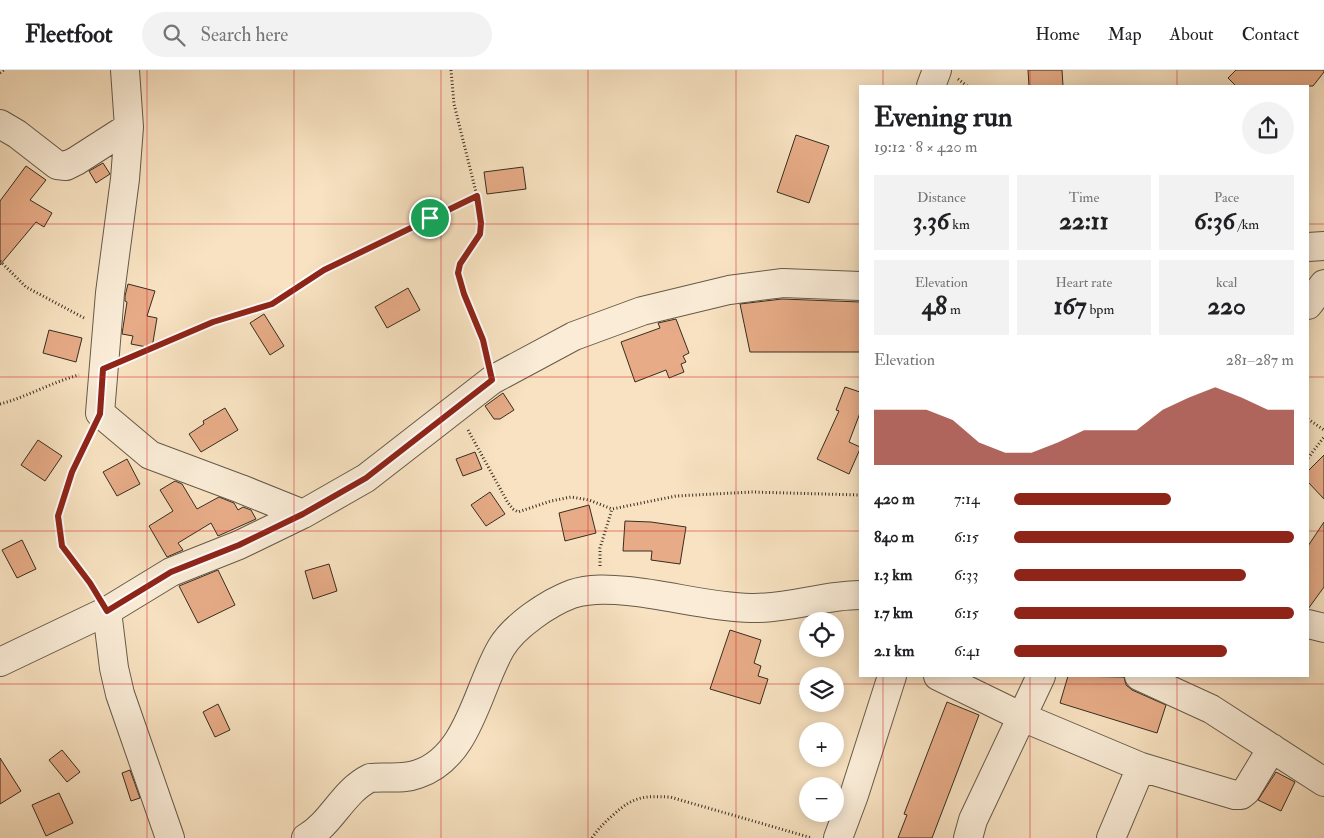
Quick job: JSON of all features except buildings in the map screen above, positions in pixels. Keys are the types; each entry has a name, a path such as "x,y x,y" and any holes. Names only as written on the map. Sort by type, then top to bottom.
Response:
{"street":[{"path":"124,70 129,127 125,179 110,293 100,414 150,455 240,488 303,514"},
{"path":"931,85 937,70"},
{"path":"0,124 17,134 57,164 66,166 129,127"},
{"path":"1309,247 1324,246"},
{"path":"0,662 107,611 171,572 239,545 303,514 366,478 492,380 574,336 642,311 729,290 772,284 859,286"},
{"path":"1309,304 1324,284"},
{"path":"306,838 322,826 363,781 370,778 417,775 442,761 464,731 482,694 496,658 511,635 522,624 545,608 572,594 601,589 639,592 714,605 753,608 859,595"},
{"path":"107,611 114,668 120,694 170,838"},
{"path":"1309,624 1324,628"},
{"path":"838,838 892,677"},
{"path":"940,677 1022,716 1142,767 1235,795 1241,795 1246,791 1272,748"},
{"path":"968,838 973,820 1041,677"},
{"path":"1141,677 1211,709 1324,782"},
{"path":"1111,838 1142,767"}],"path":[{"path":"0,73 4,70"},
{"path":"451,70 454,104 477,196 481,223 480,234 460,264 458,273 464,294 483,340 492,380"},
{"path":"0,404 66,379 103,369 213,322 272,304 324,270 477,196"},
{"path":"0,261 26,287 108,330"},
{"path":"456,409 513,509 518,512 551,501 571,497 589,500 612,509 676,496 752,492 859,495"},
{"path":"100,414 72,472 58,516 62,546 90,583 107,611"},
{"path":"1309,420 1324,430"},
{"path":"1309,457 1324,437"},
{"path":"601,589 600,548 612,509"},
{"path":"592,838 598,829 627,803 650,796 670,796 812,838"}],"route":[{"path":"477,196 481,223 480,234 460,264 458,273 464,294 483,340 492,380 366,478 303,514 239,545 171,572 107,611 90,583 62,546 58,516 72,472 100,414 103,369 213,322 272,304 324,270 430,218 477,196"}]}
